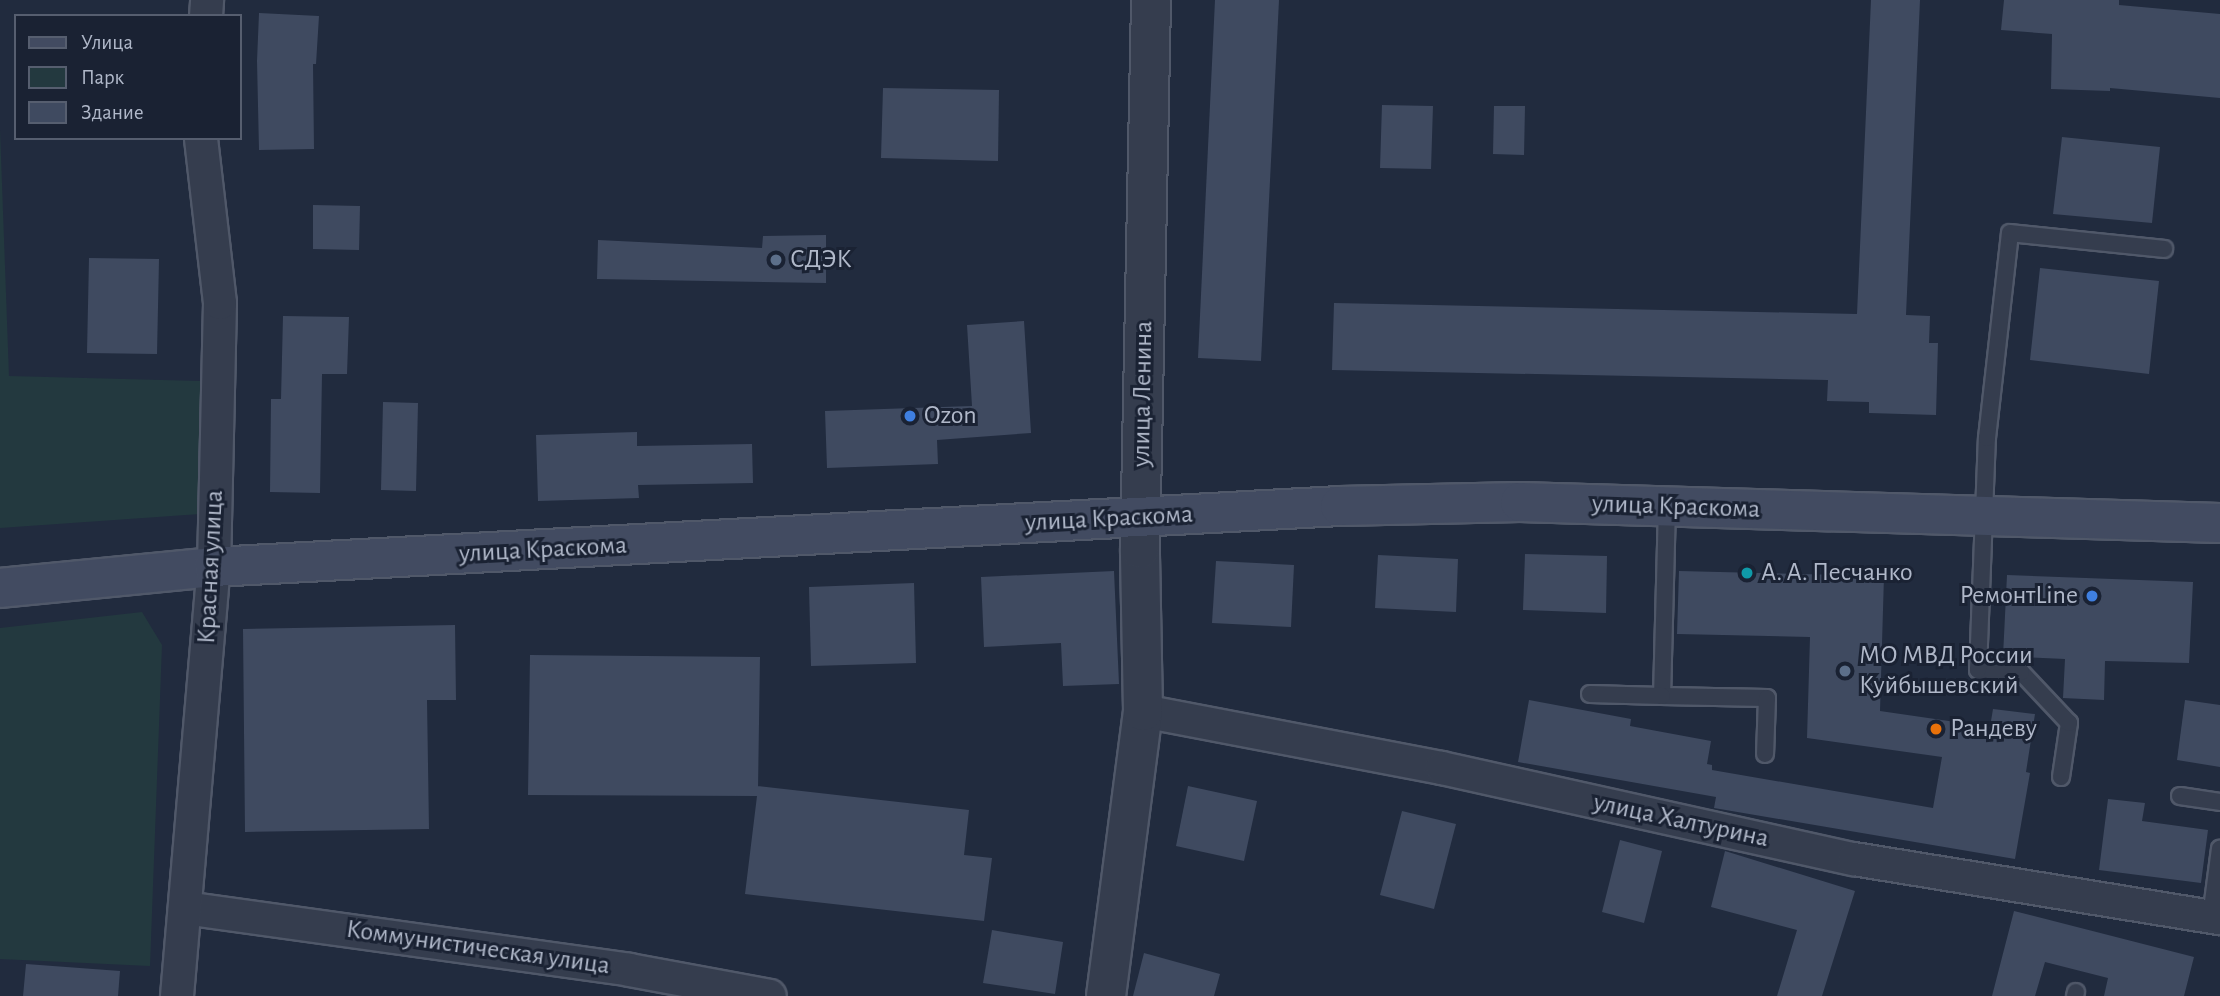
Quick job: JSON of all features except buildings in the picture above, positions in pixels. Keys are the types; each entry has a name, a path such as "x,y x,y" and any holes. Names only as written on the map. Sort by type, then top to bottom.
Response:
{"main road":[{"name":"улица Краскома","path":"0,588 214,567 1410,505 1520,502 2220,523"}],"street":[{"name":"улица Ленина","path":"1106,996 1143,710 1141,517 1151,0"},
{"name":"Красная улица","path":"177,996 214,567 220,303 201,140"},
{"name":"улица Халтурина","path":"1143,710 1442,768 1854,859 2216,918"},
{"name":"Коммунистическая улица","path":"185,908 615,968 770,996"}],"lane":[{"path":"2061,777 2068,723 2021,672 1978,670 1987,438 2010,233 2164,249"},
{"path":"1662,695 1667,506"},
{"path":"1590,694 1767,698 1765,754"},
{"path":"2180,796 2220,802"},
{"path":"2216,918 2220,849"}],"green space":[{"path":"0,129 9,376 200,381 200,514 0,528"},
{"path":"142,612 162,645 150,966 0,959 0,628"}],"place":[{"name":"СДЭК","path":"776,260"},
{"name":"Ozon","path":"910,416"},
{"name":"А. А. Песчанко","path":"1747,573"},
{"name":"РемонтLine","path":"2092,596"},
{"name":"МО МВД России Куйбышевский","path":"1845,671"},
{"name":"Рандеву","path":"1936,729"}]}
